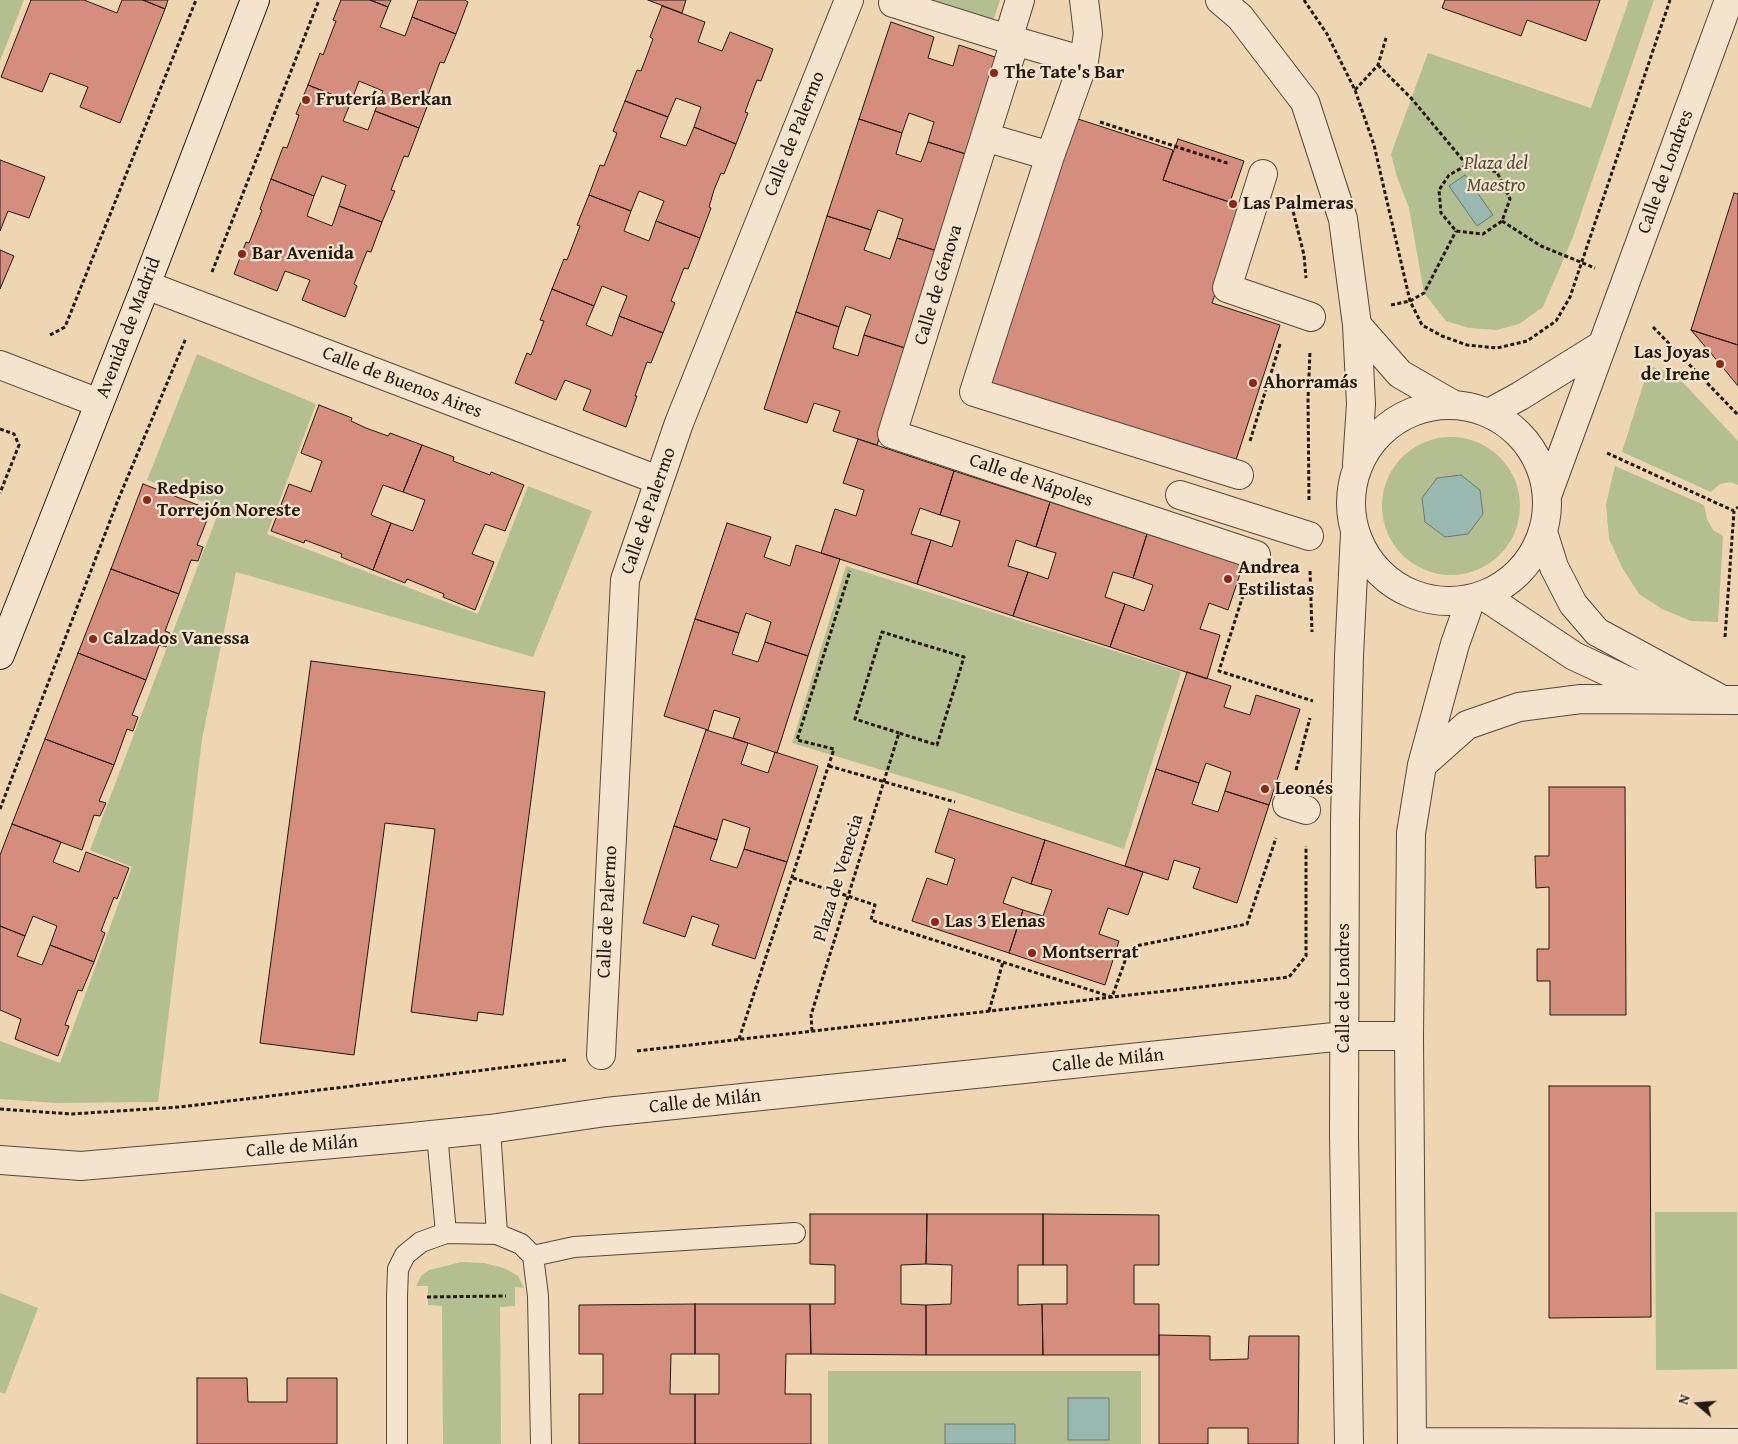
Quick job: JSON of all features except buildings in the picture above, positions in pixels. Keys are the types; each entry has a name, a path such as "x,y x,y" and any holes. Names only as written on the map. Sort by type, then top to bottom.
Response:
{"street":[{"name":"Avenida de Madrid","path":"0,655 146,285 255,0"},
{"name":"Calle de Palermo","path":"601,1055 625,580 679,423 849,0"},
{"name":"Calle de Génova","path":"892,434 985,137 1012,40 1020,0"},
{"path":"1084,0 1088,33 1084,61 1050,156 974,392 1239,475"},
{"path":"1220,0 1240,17 1305,102 1342,219 1357,318 1361,404 1357,468 1350,500 1355,533 1373,566 1395,586 1426,599 1478,597 1501,586 1525,565 1543,532 1547,496 1536,457 1516,430 1488,412 1452,404 1400,374 1357,318"},
{"name":"Calle de Londres","path":"1547,496 1729,0"},
{"path":"893,2 1084,61"},
{"path":"985,137 1050,156"},
{"path":"1263,174 1227,288 1301,313"},
{"name":"Calle de Buenos Aires","path":"146,285 658,480"},
{"path":"1488,412 1520,396 1602,345"},
{"path":"0,366 99,403"},
{"path":"1357,468 1375,438 1400,417 1425,407 1452,404"},
{"name":"Calle de Nápoles","path":"892,434 1256,555"},
{"path":"1169,527 1192,460"},
{"path":"1180,495 1309,536"},
{"path":"1543,532 1554,567 1573,604 1597,632 1729,700"},
{"name":"Calle de Londres","path":"1349,1444 1344,1036 1345,820 1349,656 1355,533"},
{"path":"1478,597 1574,656 1667,699"},
{"path":"1478,597 1455,644 1422,765 1412,834 1410,1036 1412,1443 1738,1443"},
{"path":"1422,765 1467,725 1519,707 1581,699 1729,700"},
{"name":"Calle de Milán","path":"0,1160 81,1166 393,1139 490,1129 606,1112 1344,1036 1410,1036"}],"lane":[{"path":"490,1129 497,1234"},
{"path":"437,1134 446,1233"},
{"path":"397,1444 396,1296 398,1269 405,1255 421,1242 446,1233 497,1234 522,1244 533,1256 538,1296 541,1444"},
{"path":"533,1256 574,1247 795,1233"}],"path":[{"path":"50,335 65,327 196,0"},
{"path":"0,809 118,500 199,306 319,0"},
{"path":"1304,0 1327,34 1355,90 1374,145 1410,301 1422,325 1442,336 1467,345 1497,348 1527,341 1556,321 1570,297 1670,0"},
{"path":"1355,90 1378,65 1386,38"},
{"path":"1378,65 1411,98 1467,165 1496,172 1510,199 1502,221 1483,234 1456,230 1441,213 1439,190 1448,175 1467,165"},
{"path":"1066,111 1263,174 1293,211 1304,255 1301,313 1308,399 1312,633"},
{"path":"1502,221 1541,246 1582,264 1626,279"},
{"path":"1357,318 1410,301 1424,294 1456,230"},
{"path":"1239,475 1301,313"},
{"path":"1653,328 1738,416"},
{"path":"0,429 14,434 19,445 0,493"},
{"path":"1607,453 1734,511"},
{"path":"1726,637 1734,511 1738,507"},
{"path":"1256,555 1219,671 1314,702 1314,692"},
{"path":"739,1039 834,749 797,740 850,571"},
{"path":"882,632 964,657 937,745 898,733 855,719 882,632"},
{"path":"1112,997 1130,947 1247,924 1296,807 1313,711 1312,731"},
{"name":"Plaza de Venecia","path":"812,1031 811,1016 898,733"},
{"path":"829,766 955,802"},
{"path":"0,1109 72,1114 180,1107 601,1055 1290,977 1306,956 1296,807"},
{"path":"793,878 875,905 870,920 1112,997"},
{"path":"988,1011 1003,962"},
{"path":"396,1296 538,1296"}],"green space":[{"path":"0,0 24,0 0,61"},
{"path":"926,0 1000,0 989,33"},
{"name":"Plaza del Maestro","path":"1629,0 1654,0 1573,237 1543,307 1519,324 1497,330 1469,328 1446,321 1424,293 1409,208 1397,177 1391,154 1428,53 1591,108"},
{"path":"197,354 316,404 267,534 478,614 528,486 592,511 533,657 236,572 202,739 158,1102 55,1103 0,1099 0,1041 60,1063 132,867 90,850 220,508 147,480"},
{"path":"1649,366 1675,374 1738,441 1738,485 1730,482 1720,484 1711,492 1622,452"},
{"path":"1451,437 1465,438 1478,442 1490,448 1500,457 1509,467 1515,479 1519,492 1519,520 1515,533 1509,545 1500,555 1490,564 1478,570 1465,574 1451,575 1437,574 1424,570 1412,564 1402,555 1393,545 1387,533 1383,520 1382,506 1383,492 1387,479 1393,467 1402,457 1412,448 1424,442 1437,438"},
{"path":"1615,466 1704,505 1707,519 1713,530 1723,536 1718,622 1691,621 1662,609 1639,594 1623,569 1609,539 1606,504"},
{"path":"846,566 1181,672 1124,849 955,792 792,743"},
{"path":"1655,1212 1737,1212 1737,1369 1656,1370"},
{"path":"461,1262 484,1263 504,1268 518,1276 524,1288 515,1287 515,1306 500,1307 501,1444 443,1444 442,1306 428,1305 428,1286 416,1286 421,1276 429,1270"},
{"path":"0,1293 38,1308 5,1394 0,1392"},
{"path":"828,1371 1141,1371 1141,1444 828,1444"}],"water":[{"path":"1465,175 1493,215 1477,226 1449,186"},
{"path":"1461,475 1480,490 1483,514 1468,534 1445,537 1425,522 1422,498 1437,478"},
{"path":"1068,1398 1109,1398 1109,1440 1068,1440"},
{"path":"945,1424 1015,1424 1015,1444 945,1444"}],"place":[{"name":"The Tate's Bar","path":"994,73"},
{"name":"Frutería Berkan","path":"306,100"},
{"name":"Las Palmeras","path":"1233,204"},
{"name":"Bar Avenida","path":"242,254"},
{"name":"Las Joyas de Irene","path":"1720,364"},
{"name":"Ahorramás","path":"1253,383"},
{"name":"Redpiso Torrejón Noreste","path":"147,500"},
{"name":"Andrea Estilistas","path":"1228,579"},
{"name":"Calzados Vanessa","path":"93,639"},
{"name":"Leonés","path":"1265,789"},
{"name":"Las 3 Elenas","path":"935,922"},
{"name":"Montserrat","path":"1032,953"}]}
